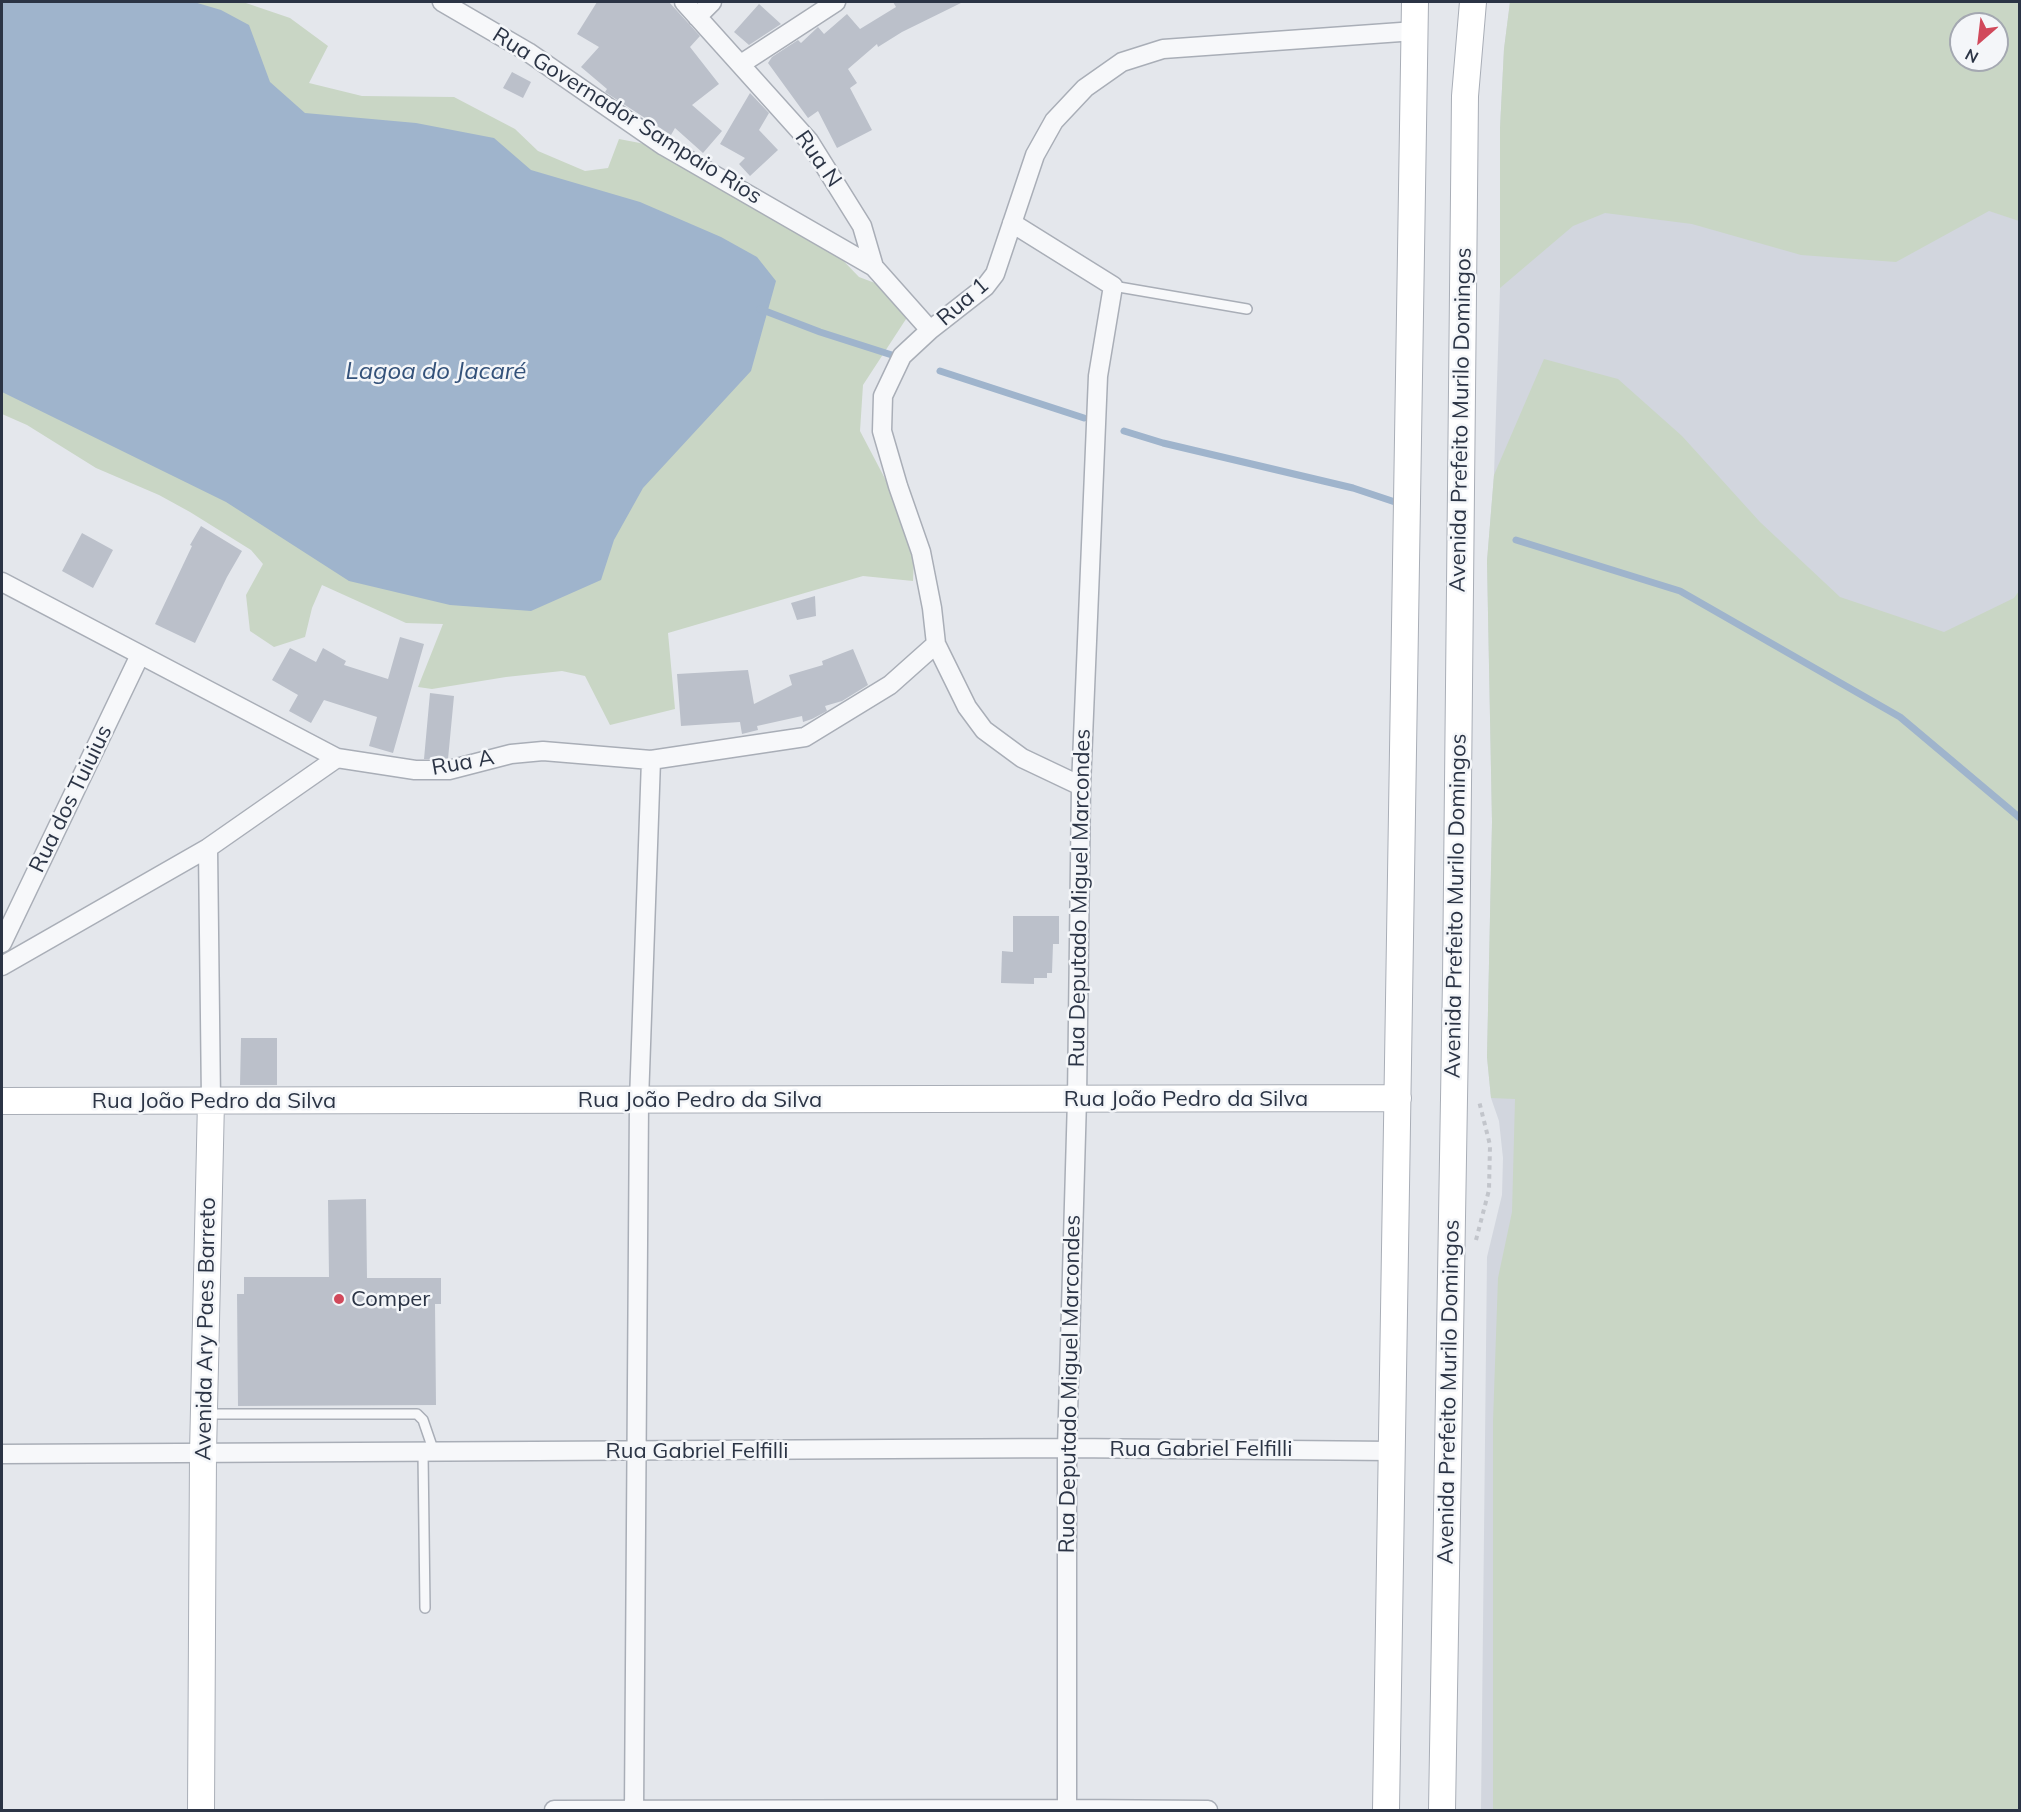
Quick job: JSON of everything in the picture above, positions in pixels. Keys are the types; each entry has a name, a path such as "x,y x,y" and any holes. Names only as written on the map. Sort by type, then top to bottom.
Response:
{"main road":[{"path":"1386,1810 1415,2"},
{"name":"Avenida Prefeito Murilo Domingos","path":"1442,1810 1455,1003 1465,119 1473,2"},
{"name":"Rua João Pedro da Silva","path":"2,1101 1398,1098"},
{"name":"Avenida Ary Paes Barreto","path":"201,1810 203,1453 211,1101"}],"street":[{"name":"Rua Governador Sampaio Rios","path":"442,2 528,52 664,146 874,267"},
{"name":"Rua N","path":"684,2 809,141 862,226 874,267 930,330"},
{"path":"697,17 712,2"},
{"path":"741,64 836,2"},
{"name":"Rua 1","path":"1081,786 1022,758 984,730 967,707 936,644 921,552 882,431 883,396 902,356 930,330 985,287 995,274 1035,155 1054,121 1085,88 1122,62 1163,49 1415,31"},
{"path":"1012,223 1113,285"},
{"name":"Rua Deputado Miguel Marcondes","path":"1067,1810 1067,1448 1077,1100 1081,786 1098,376 1113,285"},
{"name":"Rua A","path":"2,582 337,758 415,770 449,770 511,754 543,751 651,760 805,737 890,685 936,644"},
{"name":"Rua dos Tuiuius","path":"2,943 140,655"},
{"path":"2,966 208,848 337,758"},
{"path":"634,1810 639,1101 651,760"},
{"name":"Avenida Ary Paes Barreto","path":"208,848 211,1101"},
{"name":"Rua Gabriel Felfilli","path":"2,1454 1067,1448 1392,1450"},
{"path":"554,1810 1208,1810"}],"lane":[{"path":"1113,285 1247,309"},
{"path":"204,1414 417,1414 423,1420 429,1453 425,1608"}],"shaded area":[{"path":"1510,2 2019,2 2019,1810 1481,1810 1487,1257 1502,1195 1503,1158 1499,1121 1491,1098 1487,1057 1492,822 1487,561 1494,475 1500,288 1500,128 1504,49"}],"green space":[{"name":"Lagoa do Jacaré","path":"2,2 243,2 290,18 328,46 309,83 362,96 454,97 515,129 538,151 585,171 608,168 619,139 645,144 697,176 721,185 771,215 797,234 832,249 859,277 891,289 908,316 863,385 860,431 892,492 914,558 913,581 863,576 668,633 675,709 610,725 585,676 562,671 432,689 418,687 443,624 406,623 322,585 312,608 305,637 274,647 250,631 246,595 263,564 251,550 159,495 96,468 27,425 2,414"},
{"path":"1510,2 2019,2 2019,221 1989,211 1896,262 1801,255 1692,224 1605,213 1573,226 1500,288 1500,128 1504,49"},
{"path":"1544,359 1618,379 1682,436 1760,522 1840,597 1944,632 2014,598 2019,591 2019,1810 1493,1810 1493,1421 1498,1278 1512,1212 1515,1099 1491,1098 1487,1057 1492,822 1487,561 1494,475"}],"water":[{"name":"Lagoa do Jacaré","path":"2,2 194,2 221,10 249,25 270,82 305,113 416,123 494,138 531,170 640,202 721,237 757,257 776,281 751,371 643,488 614,540 601,580 531,611 450,605 349,581 226,502 2,392"}],"building":[{"path":"597,2 669,2 700,36 690,47 719,84 692,105 722,131 703,153 675,128 671,135 605,92 607,89 581,67 599,47 577,34"},
{"path":"893,2 963,2 902,32 878,47 877,44 848,69 857,83 850,88 872,130 837,148 818,111 808,118 768,63 772,57 798,40 801,43 818,27 824,34 847,14 860,29 896,7"},
{"path":"759,4 781,24 749,45 734,32"},
{"path":"512,72 531,82 523,98 503,88"},
{"path":"750,93 769,113 759,130 778,150 750,176 739,164 745,158 720,144"},
{"path":"201,526 242,551 195,643 155,624 192,546 190,545"},
{"path":"82,533 113,550 93,588 62,571"},
{"path":"815,596 816,616 797,620 791,603"},
{"path":"400,637 424,644 393,753 369,746 377,717 324,700 311,723 289,711 298,695 272,680 290,648 316,662 323,648 346,661 344,665 388,679"},
{"path":"853,649 868,685 842,701 825,706 827,711 812,719 803,722 802,716 757,726 758,730 742,734 740,722 681,726 677,674 748,670 754,704 792,685 789,675 823,665 822,661"},
{"path":"430,693 454,696 448,759 424,759"},
{"path":"1013,916 1059,916 1059,944 1053,944 1052,973 1047,973 1047,978 1034,978 1034,984 1001,983 1002,951 1013,952"},
{"path":"241,1038 277,1038 277,1085 240,1085"},
{"name":"Comper","path":"366,1199 367,1278 441,1278 441,1304 435,1304 436,1405 238,1406 237,1294 244,1294 244,1277 329,1277 328,1200"}],"waterway":[{"path":"760,309 820,332 895,356"},
{"path":"940,371 1084,418"},
{"path":"1124,431 1163,443 1353,488 1395,502"},
{"path":"1516,540 1680,591 1900,717 2020,818"}],"place":[{"name":"Comper","path":"339,1299"}]}
